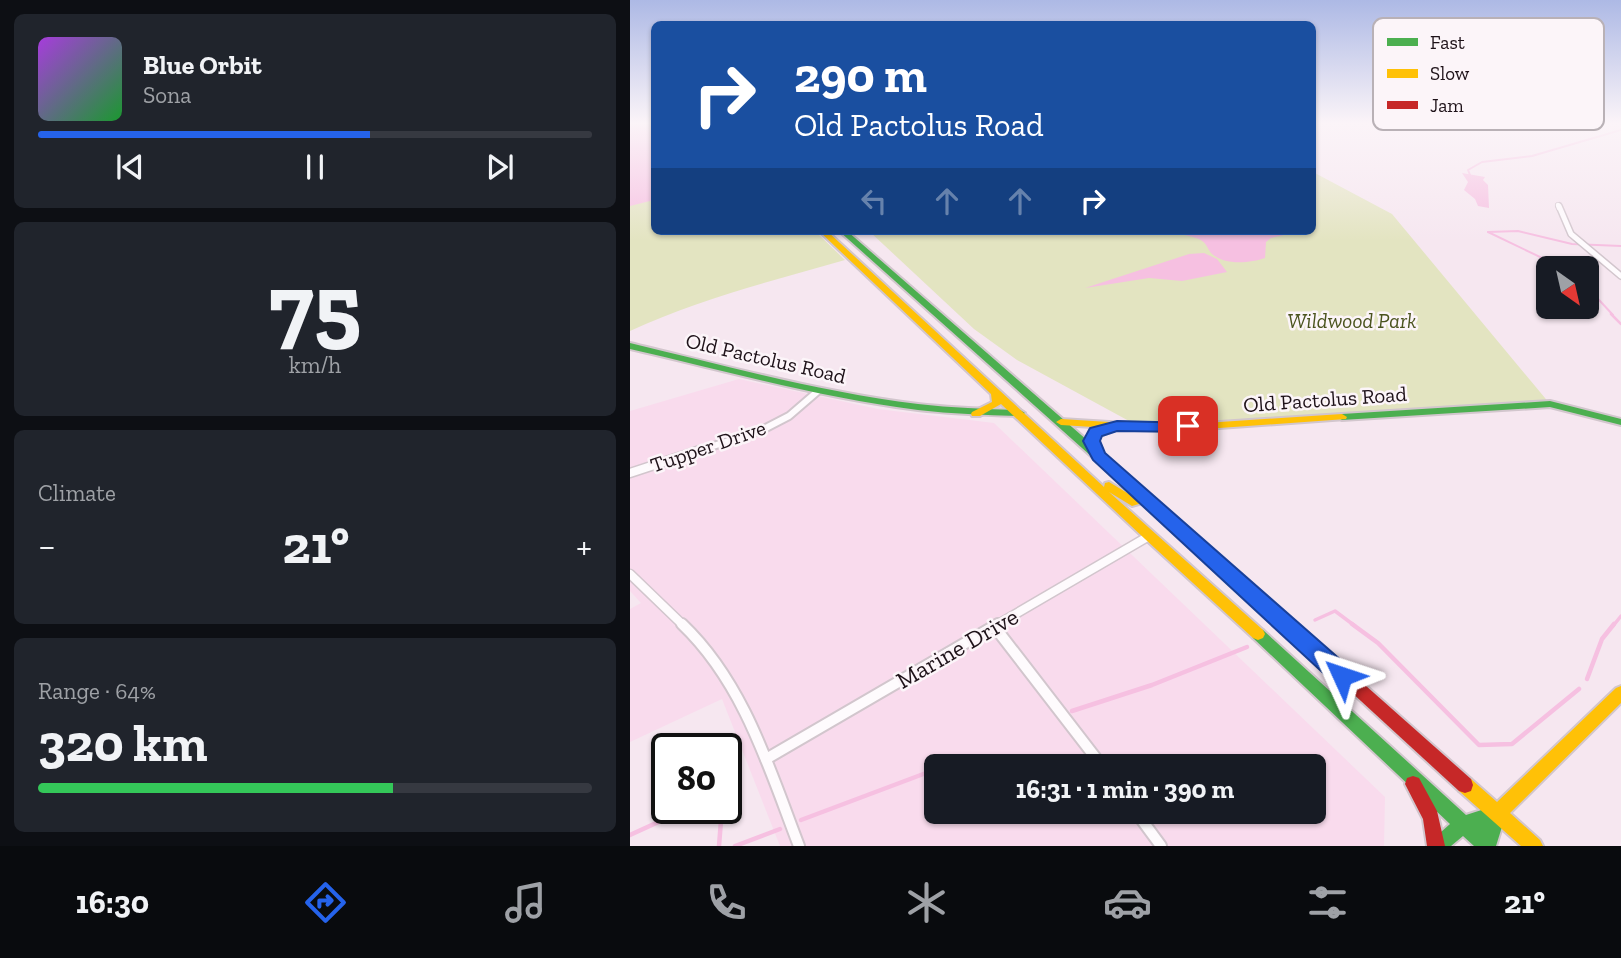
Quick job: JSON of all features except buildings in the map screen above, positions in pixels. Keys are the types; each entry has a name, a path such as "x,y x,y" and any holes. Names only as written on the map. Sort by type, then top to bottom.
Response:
{"main road":[{"path":"827,235 1486,846 1497,814 1621,693"},
{"path":"848,235 1061,422 1534,846"},
{"name":"Old Pactolus Road","path":"630,346 880,403 976,414 1020,413"},
{"path":"960,358 974,355 980,358 1024,397 1043,407"},
{"path":"976,414 997,403 996,391"},
{"name":"Old Pactolus Road","path":"1061,422 1117,426 1205,426 1550,404 1621,422"},
{"path":"1098,456 1092,441 1093,436 1100,430 1117,426"},
{"path":"1040,432 1061,441 1122,497 1132,502 1145,498"},
{"path":"1393,758 1421,795 1435,829 1437,846"},
{"path":"1437,846 1463,824 1497,814"}],"street":[{"path":"1558,205 1571,234 1621,276"},
{"name":"Tupper Drive","path":"630,472 762,430 789,416 818,391"},
{"name":"Marine Drive","path":"766,759 1149,536"},
{"path":"630,574 700,641 729,680 766,759 799,846"},
{"path":"995,626 1093,754"},
{"path":"1145,824 1161,846"}],"shaded area":[{"path":"630,162 651,162 651,201 630,206"},
{"path":"1462,173 1485,177 1483,180 1488,185 1489,208 1478,206 1475,199 1464,190 1468,182"},
{"path":"1183,235 1284,235 1266,242 1265,258 1237,262 1216,257 1204,242"},
{"path":"1204,253 1217,259 1227,272 1182,281 1149,278 1085,288 1189,254"},
{"path":"739,379 878,409 994,423 1385,797 1384,846 780,846 742,750 742,733 735,733 722,699 630,742 630,609 641,603 630,591 630,411"}],"green space":[{"path":"630,162 651,162 651,235 819,235 845,260 709,300 630,331"},
{"name":"Wildwood Park","path":"1316,174 1392,214 1550,404 1292,421 1129,421 1017,360 974,329 873,235 1316,235"}],"waterway":[{"path":"1470,175 1468,170 1481,162"},
{"path":"1538,256 1488,232 1518,231 1572,244 1621,246"},
{"path":"1600,301 1613,315"},
{"path":"1611,314 1621,324"},
{"path":"1315,620 1335,611 1355,626"},
{"path":"1613,626 1621,616"},
{"path":"1352,624 1378,643 1479,745 1512,744 1579,689"},
{"path":"1587,679 1602,639 1614,624"},
{"path":"1072,711 1152,685 1247,647"},
{"path":"801,820 924,774"},
{"path":"630,835 654,824"},
{"path":"719,846 721,824"},
{"path":"735,846 780,829"}],"traffic: fast":[{"path":"848,235 1209,554"},
{"path":"630,346 775,381 871,400 970,412 1020,413"},
{"path":"1342,417 1550,404 1621,422"},
{"path":"1098,455 1093,441 1095,434 1117,426"},
{"path":"1258,634 1487,846"},
{"path":"1438,846 1463,824 1497,814"},
{"path":"1486,846 1497,814"}],"traffic: slow":[{"path":"827,235 1149,536 1258,634"},
{"path":"976,414 997,403 996,391"},
{"path":"1061,422 1141,427 1205,426 1342,417"},
{"path":"1109,486 1132,502 1145,498"},
{"path":"1497,814 1621,693"},
{"path":"1465,785 1534,846"}],"traffic: jam":[{"path":"1209,554 1465,785"},
{"path":"1413,784 1431,817 1436,846"}],"route":[{"path":"1188,426 1117,426 1096,432 1092,441 1098,456 1342,676"}]}
